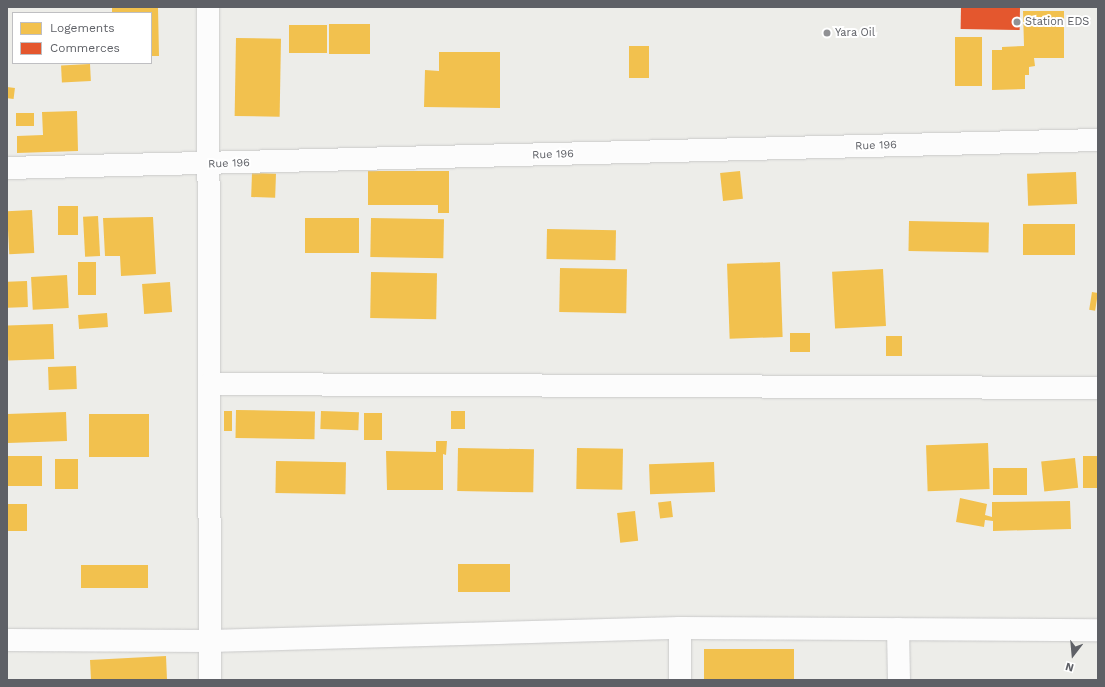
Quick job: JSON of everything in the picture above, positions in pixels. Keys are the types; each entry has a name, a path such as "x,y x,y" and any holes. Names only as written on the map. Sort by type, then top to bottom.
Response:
{"street":[{"path":"208,7 210,680"},
{"name":"Rue 196","path":"7,168 1098,140"},
{"path":"210,384 1098,388"},
{"path":"680,628 680,680"},
{"path":"7,640 210,641 680,628 1098,630"},
{"path":"898,628 899,680"}],"building: Logements":[{"path":"112,7 158,7 159,56 152,56 152,12 112,12"},
{"path":"1023,11 1064,11 1064,58 1034,58 1035,66 1029,67 1029,75 1025,75 1025,89 992,90 992,50 1002,50 1002,47 1024,46"},
{"path":"329,24 370,24 370,54 329,54"},
{"path":"289,25 327,25 327,53 289,53"},
{"path":"955,37 982,37 982,86 955,86"},
{"path":"236,38 281,39 280,117 235,116"},
{"path":"629,46 649,46 649,78 629,78"},
{"path":"439,52 500,52 500,108 424,107 425,70 439,71"},
{"path":"90,64 91,81 62,82 61,66"},
{"path":"7,87 15,88 14,99 7,98"},
{"path":"77,111 78,151 17,153 17,136 43,135 42,112"},
{"path":"16,113 34,113 34,126 16,126"},
{"path":"368,171 449,171 449,213 438,213 438,205 368,205"},
{"path":"740,171 743,199 723,201 720,173"},
{"path":"1076,172 1077,204 1028,206 1027,174"},
{"path":"252,173 276,174 275,198 251,197"},
{"path":"58,206 78,206 78,235 58,235"},
{"path":"32,210 34,253 9,254 7,211"},
{"path":"98,216 100,256 85,257 83,217"},
{"path":"153,217 156,274 121,276 120,256 105,256 103,218"},
{"path":"305,218 359,218 359,253 305,253"},
{"path":"371,218 444,219 443,258 370,257"},
{"path":"909,221 989,222 988,252 908,251"},
{"path":"1023,224 1075,224 1075,255 1023,255"},
{"path":"547,229 616,230 615,260 546,259"},
{"path":"78,262 96,262 96,295 78,295"},
{"path":"780,262 783,337 730,339 727,264"},
{"path":"560,268 627,269 626,313 559,312"},
{"path":"883,269 886,326 835,329 832,272"},
{"path":"371,272 437,273 436,319 370,318"},
{"path":"67,275 69,308 33,310 31,277"},
{"path":"27,281 28,307 8,308 7,282"},
{"path":"170,282 172,312 144,314 142,284"},
{"path":"1092,292 1098,293 1095,311 1089,310"},
{"path":"107,313 108,327 79,329 78,315"},
{"path":"53,324 54,359 8,361 7,326"},
{"path":"790,333 810,333 810,352 790,352"},
{"path":"886,336 902,336 902,356 886,356"},
{"path":"76,366 77,389 49,390 48,367"},
{"path":"236,410 315,411 314,439 236,438"},
{"path":"224,411 232,411 232,431 224,431"},
{"path":"321,411 359,412 358,430 320,429"},
{"path":"451,411 465,411 465,429 451,429"},
{"path":"66,412 67,441 8,443 7,414"},
{"path":"364,413 382,413 382,440 364,440"},
{"path":"89,414 149,414 149,457 89,457"},
{"path":"436,441 447,441 446,455 443,454 443,490 387,490 386,451 436,452"},
{"path":"988,443 990,489 928,491 926,445"},
{"path":"458,448 534,449 533,492 457,491"},
{"path":"577,448 623,449 622,490 576,489"},
{"path":"7,456 42,456 42,486 7,486"},
{"path":"1083,456 1098,456 1098,488 1083,488"},
{"path":"1075,458 1078,488 1044,491 1041,462"},
{"path":"55,459 78,459 78,489 55,489"},
{"path":"276,461 346,462 345,494 275,493"},
{"path":"714,462 715,492 650,494 649,464"},
{"path":"993,468 1027,468 1027,495 993,495"},
{"path":"960,498 987,504 985,515 992,517 992,502 1070,501 1071,529 993,531 993,521 985,520 984,527 956,522"},
{"path":"671,501 673,517 660,518 658,503"},
{"path":"7,504 27,504 27,531 7,531"},
{"path":"635,511 638,541 620,543 617,513"},
{"path":"458,564 510,564 510,592 458,592"},
{"path":"81,565 148,565 148,588 81,588"},
{"path":"704,649 794,649 794,680 704,680"},
{"path":"166,656 167,680 91,680 90,660"}],"building: Commerces":[{"path":"961,7 1020,8 1020,30 961,29"}],"place":[{"name":"Station EDS","path":"1017,22"},
{"name":"Yara Oil","path":"827,33"}]}
